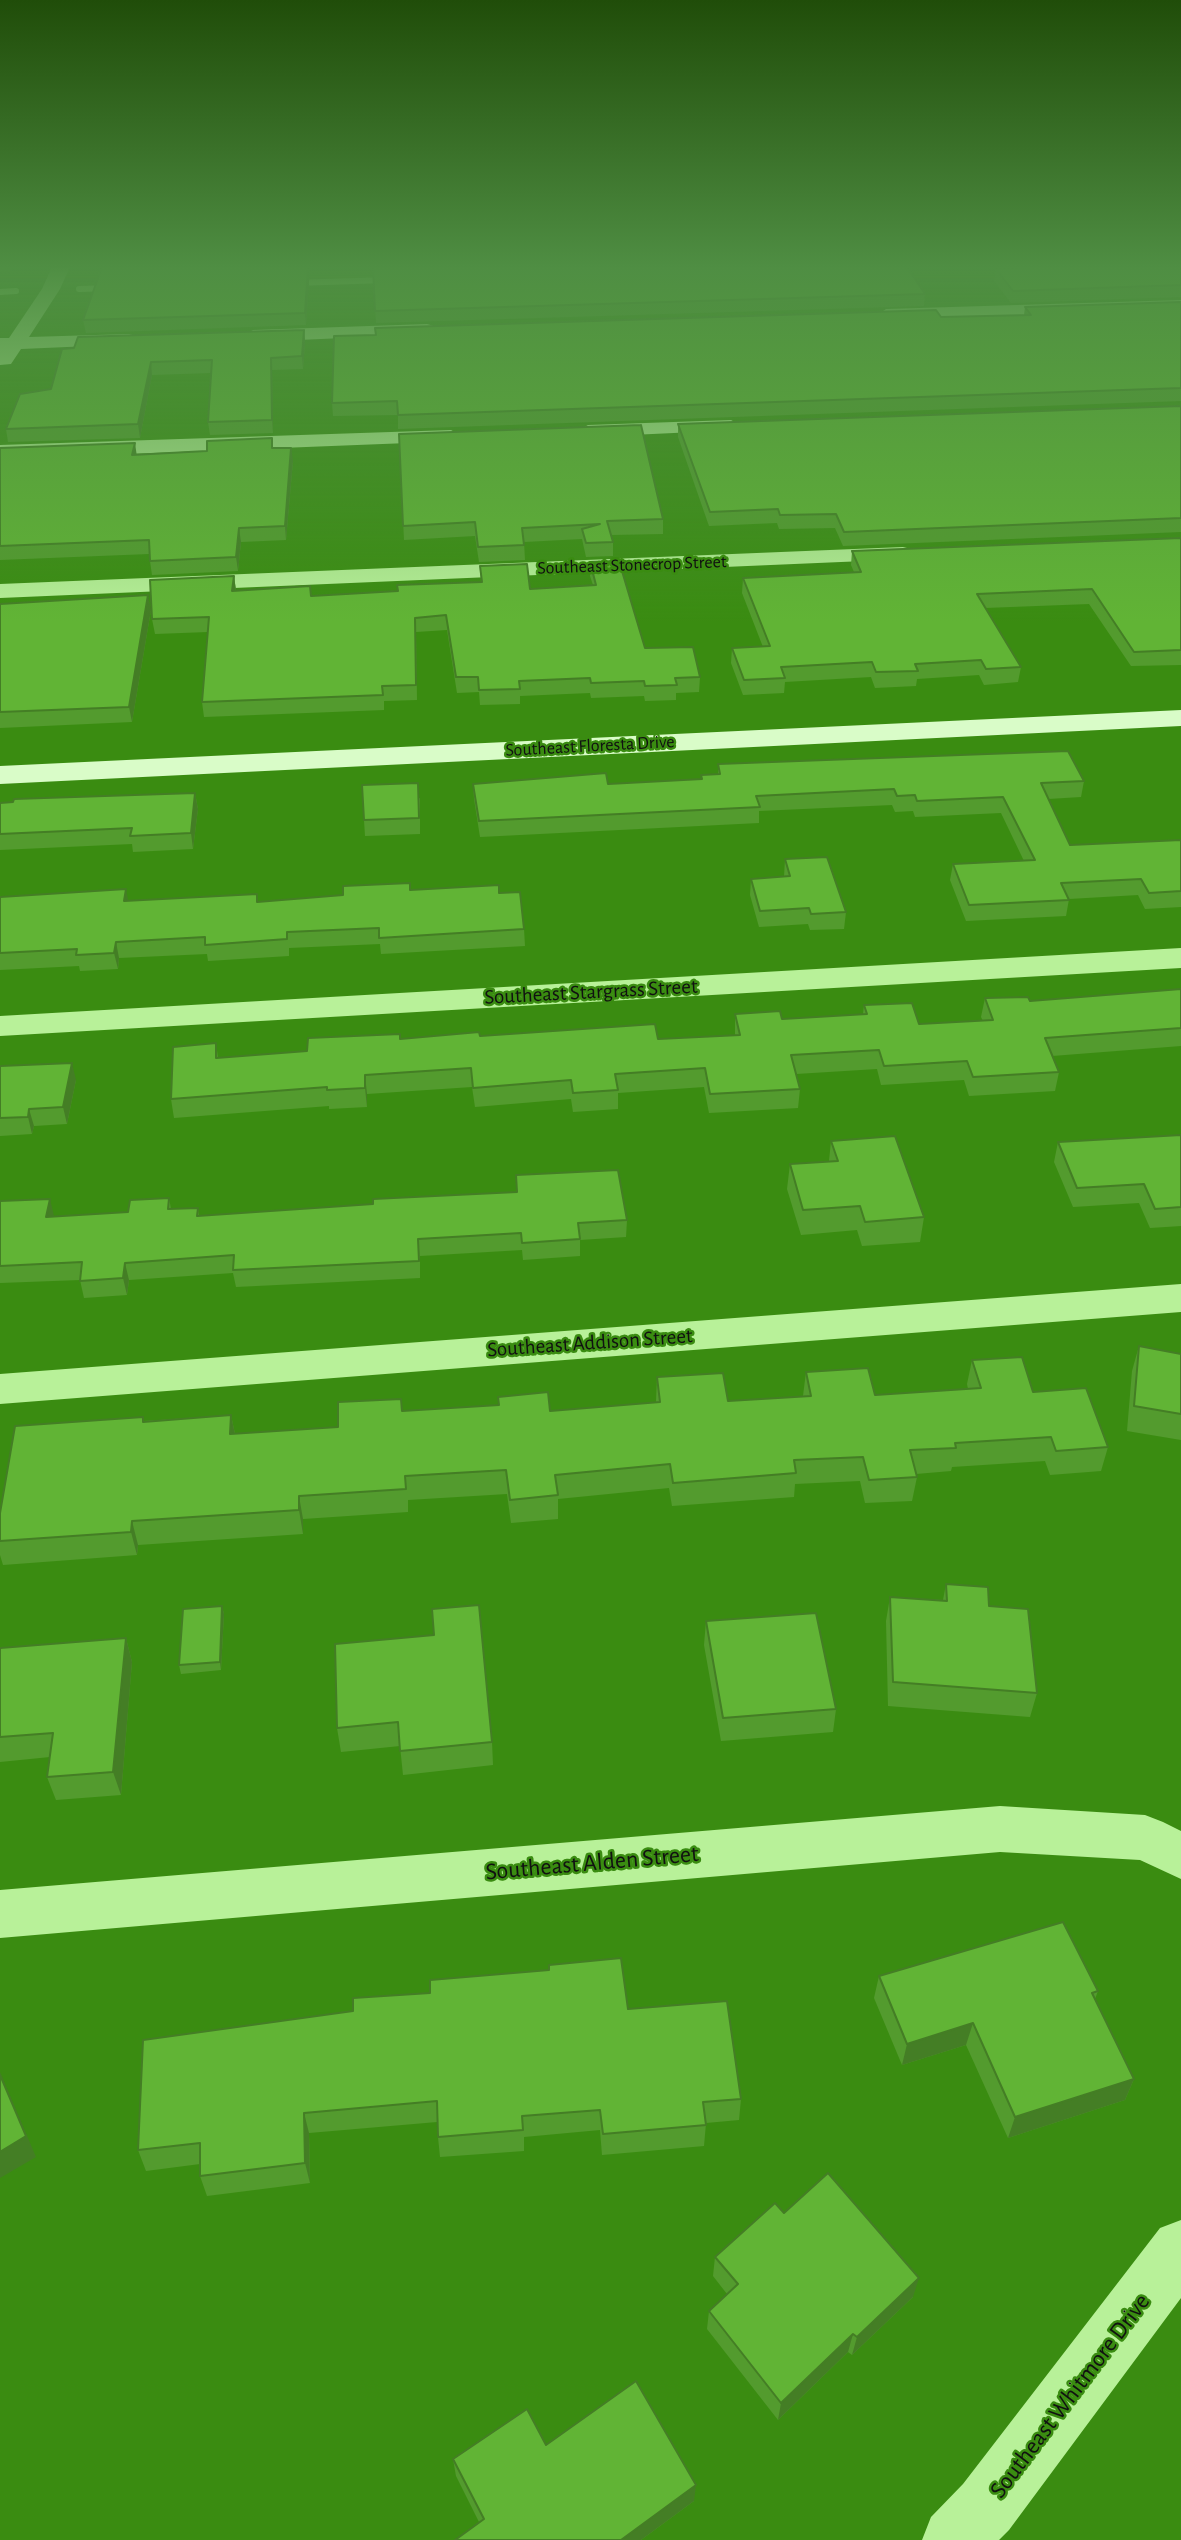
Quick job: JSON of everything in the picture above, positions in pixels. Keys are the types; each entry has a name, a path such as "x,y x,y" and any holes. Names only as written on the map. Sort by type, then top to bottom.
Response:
{"street":[{"path":"570,432 750,425"},
{"path":"0,452 472,435"},
{"name":"Southeast Stonecrop Street","path":"0,591 931,553"},
{"name":"Southeast Floresta Drive","path":"0,775 1181,718"},
{"name":"Southeast Stargrass Street","path":"0,1026 1181,958"},
{"name":"Southeast Addison Street","path":"0,1389 1181,1298"},
{"name":"Southeast Alden Street","path":"0,1914 1000,1829 1145,1838 1181,1856"},
{"name":"Southeast Whitmore Drive","path":"954,2540 986,2507 1181,2249"}],"building":[{"path":"52,386 146,386 138,424 6,429 20,394 51,389"},
{"path":"210,386 271,386 272,420 208,422"},
{"path":"333,386 1181,386 1181,388 398,415 397,401 332,403"},
{"path":"1181,406 1181,518 844,532 836,514 780,515 778,509 710,512 678,424"},
{"path":"641,425 663,519 607,521 613,542 586,543 582,529 600,524 522,528 524,545 478,547 475,522 403,526 399,434"},
{"path":"272,438 272,448 291,448 285,526 239,528 236,557 150,561 149,540 0,546 0,448 135,443 132,455 207,451 207,441"},
{"path":"1181,538 1181,650 1134,652 1092,589 977,594 1021,667 986,669 981,660 915,664 918,671 876,672 872,662 781,667 785,678 744,680 732,648 770,646 743,578 861,572 852,551"},
{"path":"619,561 645,648 693,647 700,677 675,678 677,685 645,686 644,681 591,683 590,678 519,681 520,689 479,690 478,677 456,677 446,615 415,618 416,685 382,686 383,695 202,702 209,617 152,619 150,580 234,576 232,591 310,586 311,596 398,591 397,585 482,582 480,566 527,564 530,589 596,585 590,562"},
{"path":"148,595 129,707 0,712 0,604"},
{"path":"1068,751 1084,781 1041,783 1070,845 1181,840 1181,891 1149,893 1141,879 1061,883 1069,900 969,905 953,864 1035,860 1003,797 917,801 915,795 897,796 894,789 756,796 760,807 479,821 473,784 606,773 608,784 702,779 701,775 720,774 718,764"},
{"path":"418,783 419,818 364,820 362,785"},
{"path":"195,793 191,833 130,836 132,828 0,834 0,803 13,802 14,799"},
{"path":"827,857 846,912 811,914 809,908 760,911 751,879 790,876 785,859"},
{"path":"410,883 410,890 499,885 499,893 520,892 524,929 379,938 379,928 287,932 287,939 205,945 205,937 116,942 114,953 76,955 77,949 0,953 0,897 126,889 124,901 257,894 257,902 343,895 343,886"},
{"path":"1181,989 1181,1028 1045,1038 1059,1072 973,1077 967,1061 884,1066 879,1050 791,1055 800,1089 710,1094 705,1068 615,1074 618,1090 573,1093 571,1080 473,1088 471,1068 365,1075 365,1088 327,1090 327,1087 171,1099 173,1047 216,1043 216,1058 307,1051 308,1038 400,1034 400,1039 479,1032 480,1036 655,1024 658,1039 740,1035 735,1014 780,1011 782,1019 867,1014 864,1005 912,1003 919,1024 993,1020 985,998 1028,997 1030,1001"},
{"path":"72,1063 63,1107 29,1109 28,1117 0,1118 0,1066"},
{"path":"1181,1135 1181,1207 1155,1209 1144,1184 1077,1188 1058,1142"},
{"path":"895,1136 924,1217 865,1222 860,1206 803,1210 790,1164 838,1161 831,1141"},
{"path":"618,1170 627,1220 578,1223 580,1239 522,1243 521,1233 418,1239 419,1261 233,1270 234,1255 125,1263 123,1278 80,1281 82,1262 0,1266 0,1201 50,1199 46,1217 128,1212 130,1200 169,1198 168,1209 198,1208 197,1216 373,1204 373,1199 517,1192 516,1175"},
{"path":"1139,1346 1181,1354 1181,1414 1134,1406"},
{"path":"1022,1357 1033,1392 1086,1388 1108,1447 1056,1451 1051,1437 955,1443 956,1448 910,1450 917,1477 869,1480 863,1457 794,1460 796,1473 673,1483 670,1464 555,1475 558,1495 510,1500 506,1470 405,1476 406,1489 299,1496 299,1510 132,1521 131,1532 0,1541 0,1513 15,1426 143,1417 143,1422 231,1415 230,1434 338,1427 338,1402 401,1399 402,1411 499,1405 498,1397 548,1392 550,1411 660,1402 657,1377 723,1373 728,1401 811,1396 806,1372 868,1368 875,1395 981,1388 972,1360"},
{"path":"946,1584 988,1587 989,1606 1028,1609 1037,1693 893,1682 890,1597 947,1601"},
{"path":"479,1605 492,1742 400,1751 398,1722 337,1728 335,1644 434,1635 432,1609"},
{"path":"222,1606 220,1662 179,1665 183,1609"},
{"path":"816,1613 836,1709 723,1718 706,1621"},
{"path":"126,1638 113,1772 47,1777 53,1733 0,1737 0,1648"},
{"path":"1063,1922 1098,1991 1092,1993 1134,2079 1015,2117 973,2023 907,2044 879,1976"},
{"path":"621,1958 628,2009 727,2001 741,2099 703,2102 706,2125 603,2134 600,2110 522,2116 523,2130 438,2137 437,2101 304,2113 305,2163 200,2176 200,2143 138,2150 143,2040 353,2011 353,1998 430,1993 430,1980 549,1970 549,1965"},
{"path":"0,2075 26,2136 0,2152"},
{"path":"828,2173 919,2278 857,2337 853,2334 781,2403 709,2311 738,2284 715,2257 775,2203 784,2213"},
{"path":"636,2381 696,2485 621,2540 455,2540 484,2519 453,2459 527,2409 546,2445"}]}
